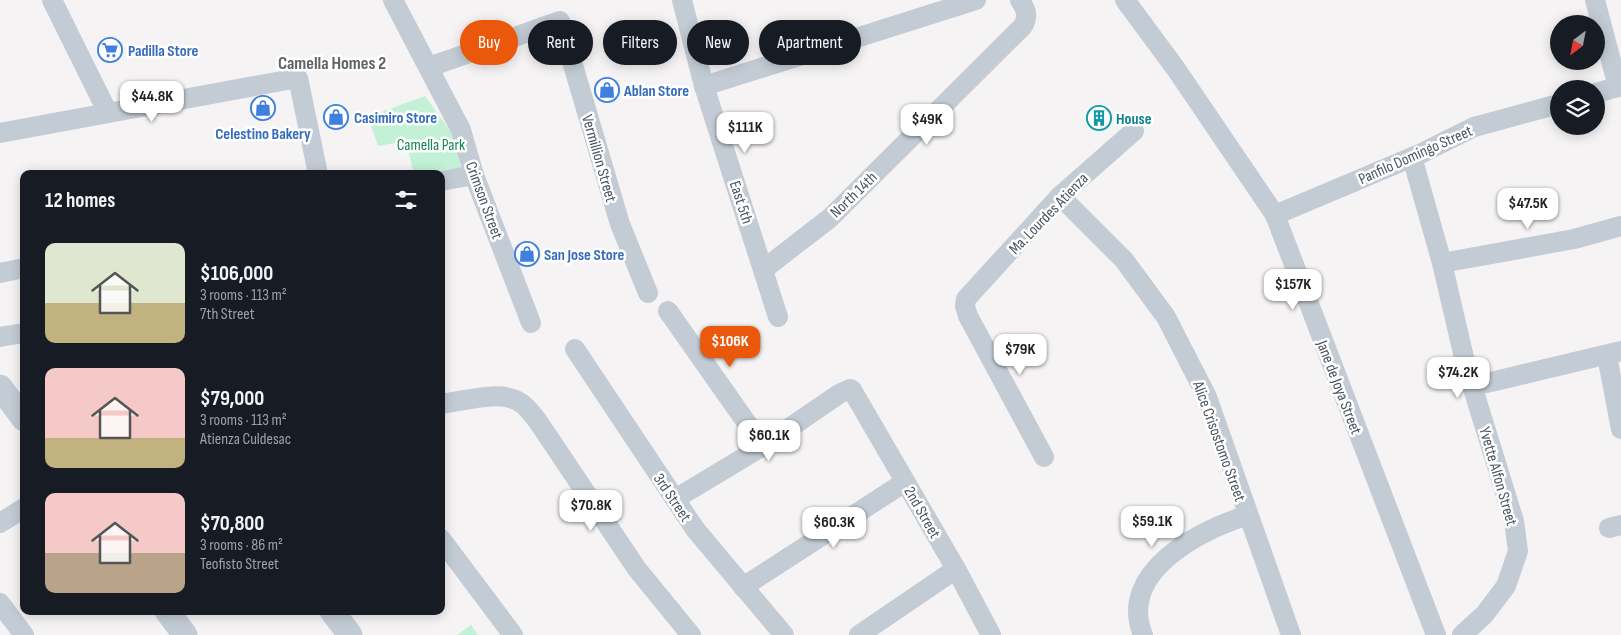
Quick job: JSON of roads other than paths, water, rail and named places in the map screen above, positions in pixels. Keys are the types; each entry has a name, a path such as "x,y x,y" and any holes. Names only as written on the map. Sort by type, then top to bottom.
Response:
{"street":[{"path":"52,0 108,113"},
{"name":"Crimson Street","path":"393,0 460,130 474,175 531,323"},
{"name":"East 5th","path":"682,0 704,86 778,317"},
{"path":"704,86 976,0"},
{"name":"North 14th","path":"764,269 830,218 1024,26 1027,19 1025,8 1020,0"},
{"name":"Jane de Joya Street","path":"1125,0 1176,69 1275,215 1436,635"},
{"path":"1594,0 1620,86 1605,90"},
{"name":"Vermillion Street","path":"428,67 560,21 620,224 648,293"},
{"path":"0,133 298,78 317,170"},
{"name":"Panfilo Domingo Street","path":"1275,215 1412,157 1474,127 1550,106"},
{"name":"Ma. Lourdes Atienza","path":"1044,457 968,316 965,306 966,299 1060,196 1134,131"},
{"name":"Yvette Alfon Street","path":"1412,157 1442,263 1472,386 1514,521 1518,551 1506,586 1484,615 1462,635"},
{"path":"445,180 474,175"},
{"name":"Alice Crisostomo Street","path":"1060,196 1124,260 1166,316 1207,397 1291,635"},
{"path":"1442,263 1574,239 1621,226"},
{"path":"0,273 20,269"},
{"path":"668,311 762,446 675,499"},
{"path":"0,337 20,334"},
{"name":"3rd Street","path":"575,349 695,529 784,635"},
{"path":"1472,386 1614,354 1621,429"},
{"path":"0,387 20,414"},
{"name":"2nd Street","path":"762,446 839,394 850,389 852,390 956,569 990,635"},
{"path":"445,403 499,396 509,397 521,403 537,420 637,569 691,635"},
{"path":"743,587 905,482"},
{"path":"0,523 20,510"},
{"path":"1144,635 1141,629 1138,600 1151,574 1172,554 1202,534 1224,523 1248,515"},
{"path":"445,544 513,635"},
{"path":"859,635 956,569"},
{"path":"0,604 24,635"},
{"path":"170,615 185,635"},
{"path":"335,615 350,635"}],"place":[{"name":"Padilla Store","path":"110,50"},
{"name":"Ablan Store","path":"607,90"},
{"name":"Celestino Bakery","path":"263,108"},
{"name":"Casimiro Store","path":"336,117"},
{"name":"House","path":"1099,118"},
{"name":"San Jose Store","path":"527,254"}],"district":[{"name":"Camella Homes 2","path":"332,63"}],"park label":[{"name":"Camella Park","path":"431,144"}]}
